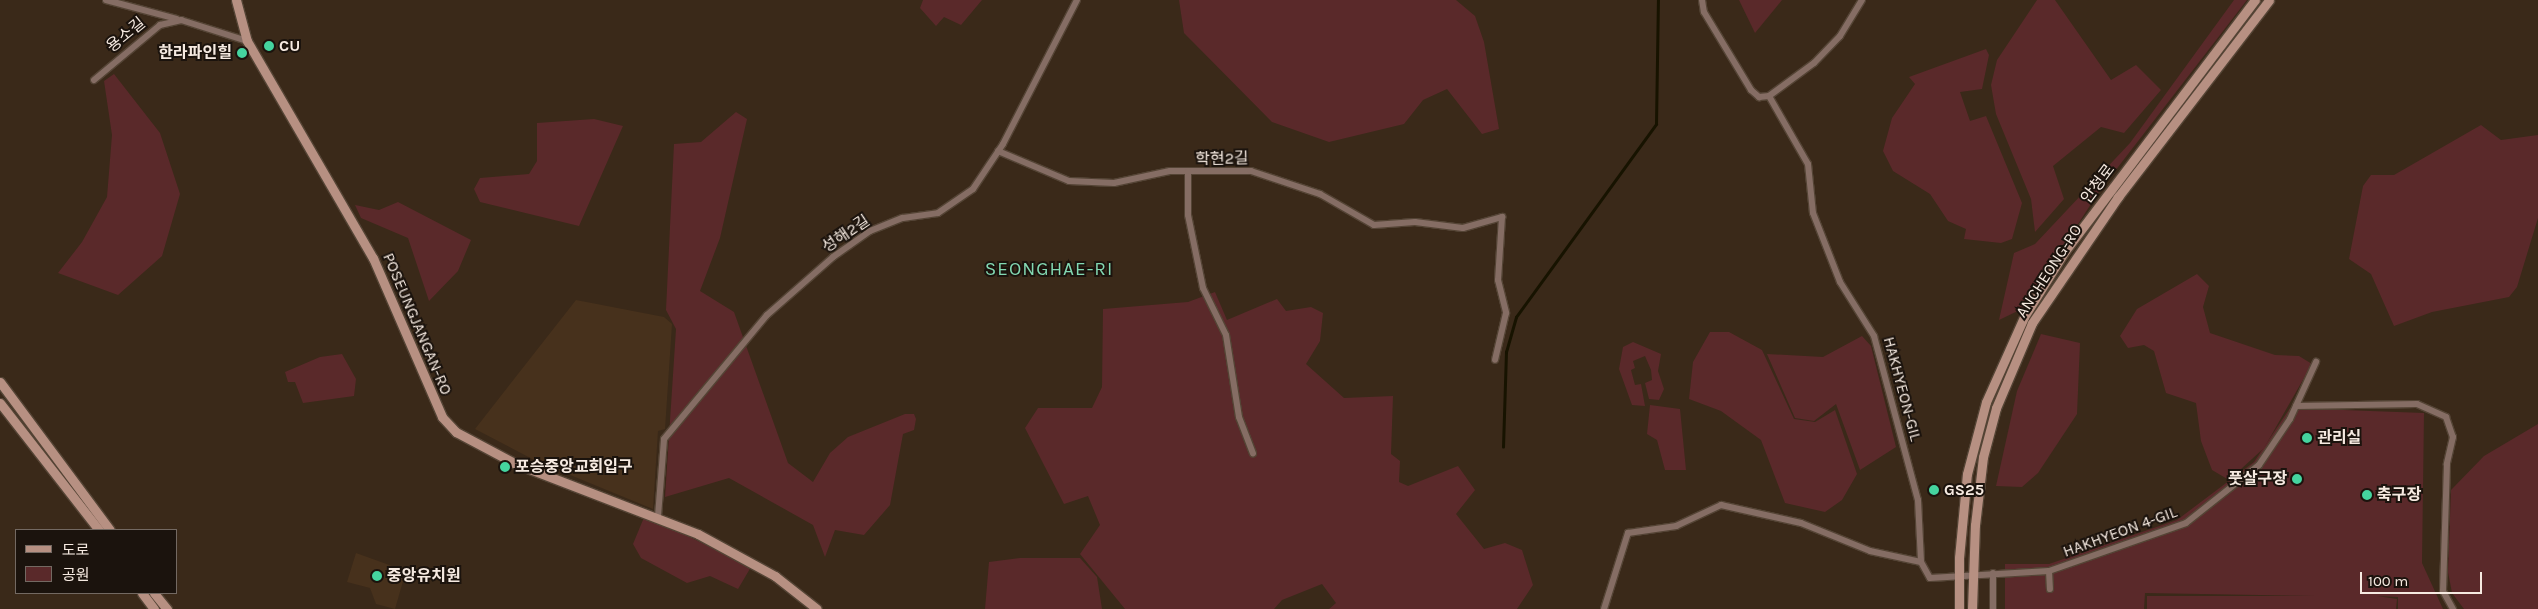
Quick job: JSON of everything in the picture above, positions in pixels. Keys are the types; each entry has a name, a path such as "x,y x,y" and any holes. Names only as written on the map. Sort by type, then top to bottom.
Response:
{"street":[{"name":"용소길","path":"106,0 154,16 181,20 247,41"},
{"name":"POSEUNGJANGAN-RO","path":"236,0 247,41 369,250 442,417 456,432 514,463 658,516 775,576 817,609"},
{"name":"성해2길","path":"658,516 664,439 767,315 870,231 903,218 938,213 973,189 998,151 1077,0"},
{"path":"1702,0 1704,12 1751,90 1759,97 1769,96 1814,64 1840,36 1862,0"},
{"name":"안청로","path":"1958,577 1962,507 1976,437 2024,317 2065,251 2255,0"},
{"name":"ANCHEONG-RO","path":"1972,609 1972,576 1983,457 1996,408 2032,323 2112,205 2269,0"},
{"name":"용소길","path":"94,80 142,36 181,20"},
{"name":"HAKHYEON-GIL","path":"1769,96 1808,164 1813,213 1840,282 1874,336 1918,500 1921,562"},
{"path":"998,151 1069,180 1114,183 1170,171 1188,172"},
{"name":"학현2길","path":"1253,453 1239,417 1226,335 1203,288 1188,215 1188,172 1251,171 1320,194 1374,225 1415,222 1463,228 1502,217 1498,280 1506,313 1495,360"},
{"name":"HAKHYEON 4-GIL","path":"1972,576 1993,573 2049,571 2186,523 2259,465 2296,406 2316,362"},
{"path":"0,382 109,529"},
{"path":"0,403 98,529"},
{"path":"2296,406 2417,404 2446,417 2454,437 2447,464 2443,591 2453,609"},
{"path":"1604,609 1628,533 1676,526 1721,505 1801,523 1870,551 1921,562 1925,573 1936,581 1972,576"},
{"path":"2049,571 2050,589"},
{"path":"1992,609 1993,573"},
{"path":"1958,577 1960,609"},
{"path":"143,594 154,609"},
{"path":"155,594 167,609"}],"shaded area":[{"path":"576,300 664,317 672,324 665,429 658,431 653,509 536,461 475,429"},
{"name":"중앙유치원","path":"356,553 406,571 395,609 376,604 370,588 347,582"}],"green space":[{"path":"923,0 982,0 961,25 944,17 936,26 920,8"},
{"path":"1179,0 1456,0 1475,16 1484,42 1499,129 1482,134 1447,89 1423,100 1404,124 1329,142 1272,122 1184,33"},
{"path":"1739,0 1782,0 1755,33"},
{"path":"2037,0 2055,0 2111,80 2136,65 2161,90 2124,133 2101,127 2053,166 2064,199 2035,232 2031,199 1996,114 1991,85 1997,60"},
{"path":"2234,0 2247,0 2098,193 2024,308 1999,320 2014,253 2035,244 2130,143"},
{"path":"1986,49 1989,55 1982,89 1960,92 1970,121 1986,116 2022,203 2012,239 2001,243 1964,239 1966,229 1948,221 1930,194 1893,171 1883,151 1892,118 1915,84 1909,77"},
{"path":"114,74 160,133 180,194 162,256 118,295 58,273 82,242 107,197 112,135 104,81"},
{"path":"736,112 747,119 720,238 700,291 734,312 788,463 813,482 830,453 848,437 905,414 914,414 916,419 914,430 903,434 890,505 864,535 835,530 825,557 813,525 729,478 665,497 676,329 666,310 674,144 701,142"},
{"path":"594,119 623,126 579,226 480,202 474,189 480,178 529,174 537,161 537,123"},
{"path":"2481,125 2501,140 2538,135 2538,218 2517,287 2509,297 2432,312 2394,326 2371,274 2349,259 2363,186 2371,175 2394,175"},
{"path":"398,202 471,240 458,271 429,301 408,238 361,218 355,205 379,210"},
{"path":"2197,274 2209,286 2203,307 2210,333 2275,355 2299,356 2312,364 2264,448 2229,480 2212,470 2201,441 2196,403 2166,393 2154,351 2144,345 2128,348 2120,336 2137,309"},
{"path":"1215,292 1227,320 1277,299 1286,311 1311,307 1323,313 1320,341 1306,364 1344,398 1393,396 1391,454 1400,461 1399,482 1408,486 1458,466 1475,490 1456,514 1484,549 1505,543 1522,550 1533,585 1517,609 1329,609 1336,603 1322,584 1282,600 1274,609 1125,609 1080,554 1100,525 1088,496 1064,504 1025,428 1038,408 1092,408 1102,387 1103,309 1188,302"},
{"path":"1710,332 1729,332 1762,350 1794,419 1815,422 1835,410 1857,474 1842,500 1825,512 1785,503 1761,440 1721,411 1689,399 1693,362"},
{"path":"2041,334 2080,343 2077,414 2038,473 2022,487 1996,486 2017,391"},
{"path":"1862,336 1871,346 1896,447 1860,470 1836,404 1814,421 1795,418 1767,354 1823,357"},
{"path":"1633,342 1661,354 1658,371 1664,389 1659,400 1649,399 1645,383 1652,380 1651,370 1645,356 1633,361 1635,368 1631,370 1635,385 1641,384 1645,406 1632,405 1619,369 1623,347"},
{"path":"342,354 356,379 354,396 303,403 295,382 288,382 285,372 320,357"},
{"path":"1650,405 1680,409 1686,470 1665,470 1657,440 1647,434"},
{"path":"2290,408 2424,413 2422,563 2443,609 2398,609 2398,597 2377,596 2397,599 2396,609 2147,609 2147,596 2316,596 2145,593 2144,609 2005,609 2005,564 2049,564 2177,520 2254,462"},
{"path":"2538,424 2538,609 2464,609 2452,593 2448,572 2451,490 2484,456"},
{"path":"645,515 751,567 738,589 710,576 687,583 641,558 633,544"},
{"path":"1020,558 1080,558 1097,577 1102,609 985,609 989,562"}],"waterway":[{"path":"1503,447 1506,352 1516,317 1656,124 1658,0"}],"place":[{"name":"CU","path":"269,46"},
{"name":"한라파인힐","path":"242,53"},
{"name":"관리실","path":"2307,438"},
{"name":"포승중앙교회입구","path":"505,467"},
{"name":"풋살구장","path":"2297,479"},
{"name":"GS25","path":"1934,490"},
{"name":"축구장","path":"2367,495"},
{"name":"중앙유치원","path":"377,576"}],"district":[{"name":"SEONGHAE-RI","path":"1049,270"}]}
